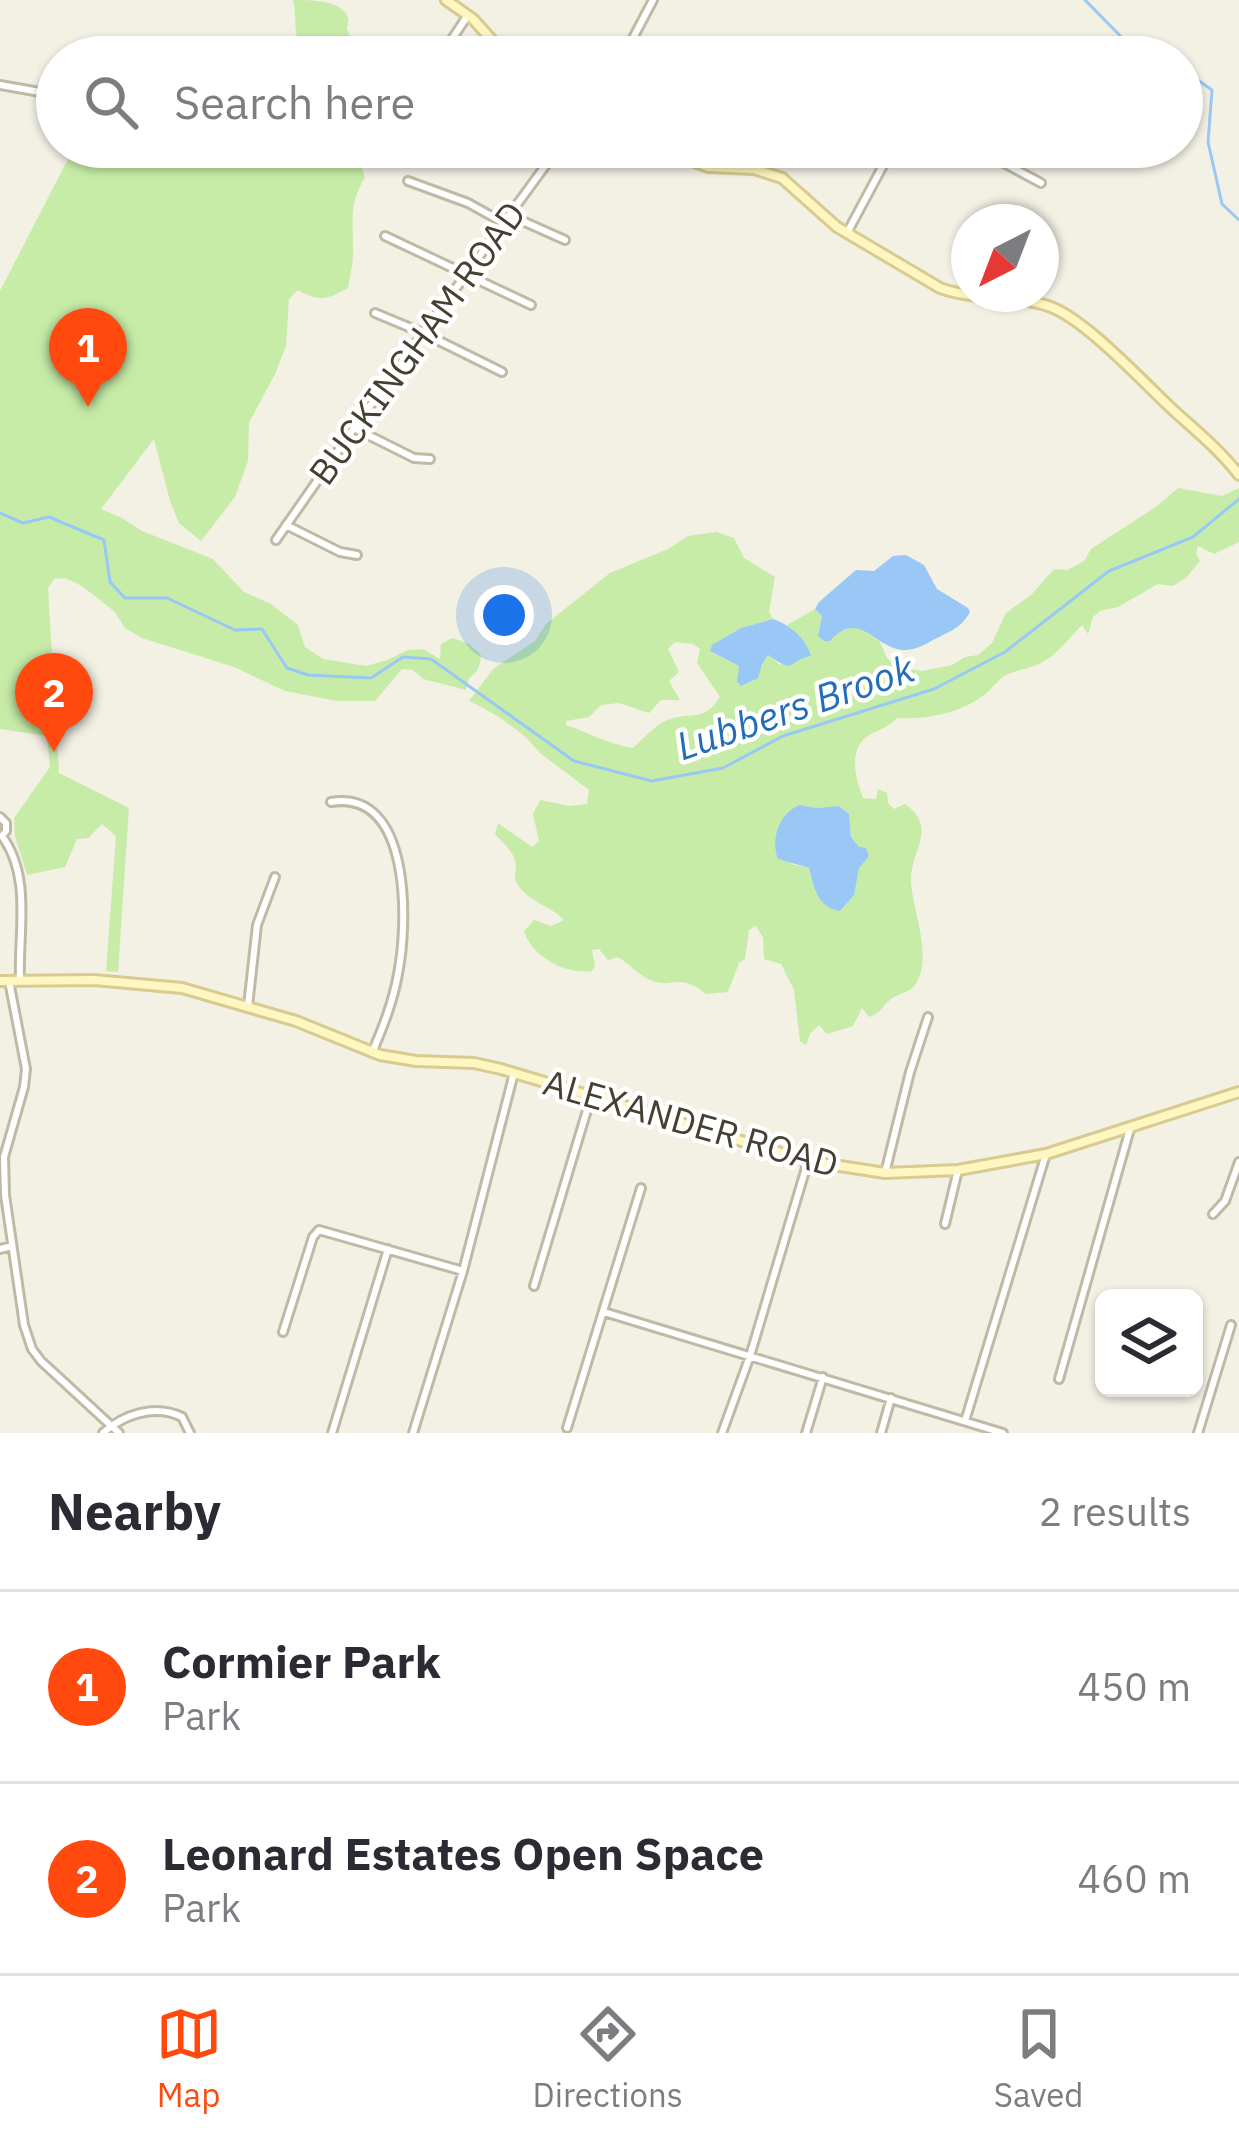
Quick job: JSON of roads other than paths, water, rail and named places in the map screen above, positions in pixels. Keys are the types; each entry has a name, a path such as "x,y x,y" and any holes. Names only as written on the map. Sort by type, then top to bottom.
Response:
{"street":[{"path":"446,0 490,36"},
{"path":"634,36 653,0"},
{"path":"454,36 469,15"},
{"path":"0,85 36,91"},
{"name":"BUCKINGHAM ROAD","path":"276,540 544,168"},
{"path":"738,168 776,175 847,233 934,285 952,292 1036,303 1070,317 1239,475"},
{"path":"847,233 882,168"},
{"path":"1013,168 1041,183"},
{"path":"408,181 565,240"},
{"path":"385,236 531,305"},
{"path":"375,314 502,372"},
{"path":"354,428 413,458 430,459"},
{"path":"286,524 340,552 357,555"},
{"path":"331,802 354,802 378,818 400,865 400,968 372,1053"},
{"path":"0,818 7,827 1,836 18,873 22,926 10,981 26,1062 4,1162 4,1195 24,1325 32,1348 50,1371 119,1433"},
{"path":"248,1006 257,925 275,878"},
{"name":"ALEXANDER ROAD","path":"10,981 94,980 164,986 308,1025 372,1053 492,1067 808,1161 884,1173 958,1170 1046,1154 1239,1092"},
{"path":"884,1173 928,1018"},
{"path":"412,1433 463,1271 514,1073"},
{"path":"534,1286 591,1096"},
{"path":"1059,1379 1130,1129"},
{"path":"965,1421 1046,1154"},
{"path":"722,1433 751,1356 808,1161"},
{"path":"1213,1214 1225,1201 1239,1162"},
{"path":"945,1224 958,1170"},
{"path":"566,1428 641,1188"},
{"path":"283,1332 317,1231 463,1271"},
{"path":"0,1249 12,1246"},
{"path":"332,1433 388,1249"},
{"path":"604,1312 1004,1433"},
{"path":"1198,1433 1231,1324"},
{"path":"806,1433 823,1377"},
{"path":"881,1433 891,1399"},
{"path":"103,1433 135,1414 164,1411 182,1417 190,1433"}],"water":[{"path":"906,555 924,565 937,589 968,608 961,624 906,650 859,629 850,628 830,641 818,636 822,616 815,609 819,602 856,570 874,571 893,556"},
{"path":"773,619 796,633 811,656 788,666 768,655 758,678 741,686 739,666 710,651 712,645 741,628"},
{"path":"800,805 839,806 849,814 851,837 866,848 869,856 859,868 854,895 840,911 821,901 809,868 778,859 778,827"}],"waterway":[{"name":"Lubbers Brook","path":"1085,0 1120,36"},
{"name":"Lubbers Brook","path":"1203,84 1212,90 1208,142 1222,204 1239,220"},
{"name":"Lubbers Brook","path":"0,513 23,523 49,517 104,540 110,582 125,598 167,598 235,630 262,629 287,668 308,675 371,678 403,657 431,659 574,761 652,781 723,768 783,736 934,689 1005,652 1109,571 1193,537 1239,499"}],"place":[{"name":"Cormier Park","path":"88,407"},
{"name":"Leonard Estates Open Space","path":"54,752"}]}
